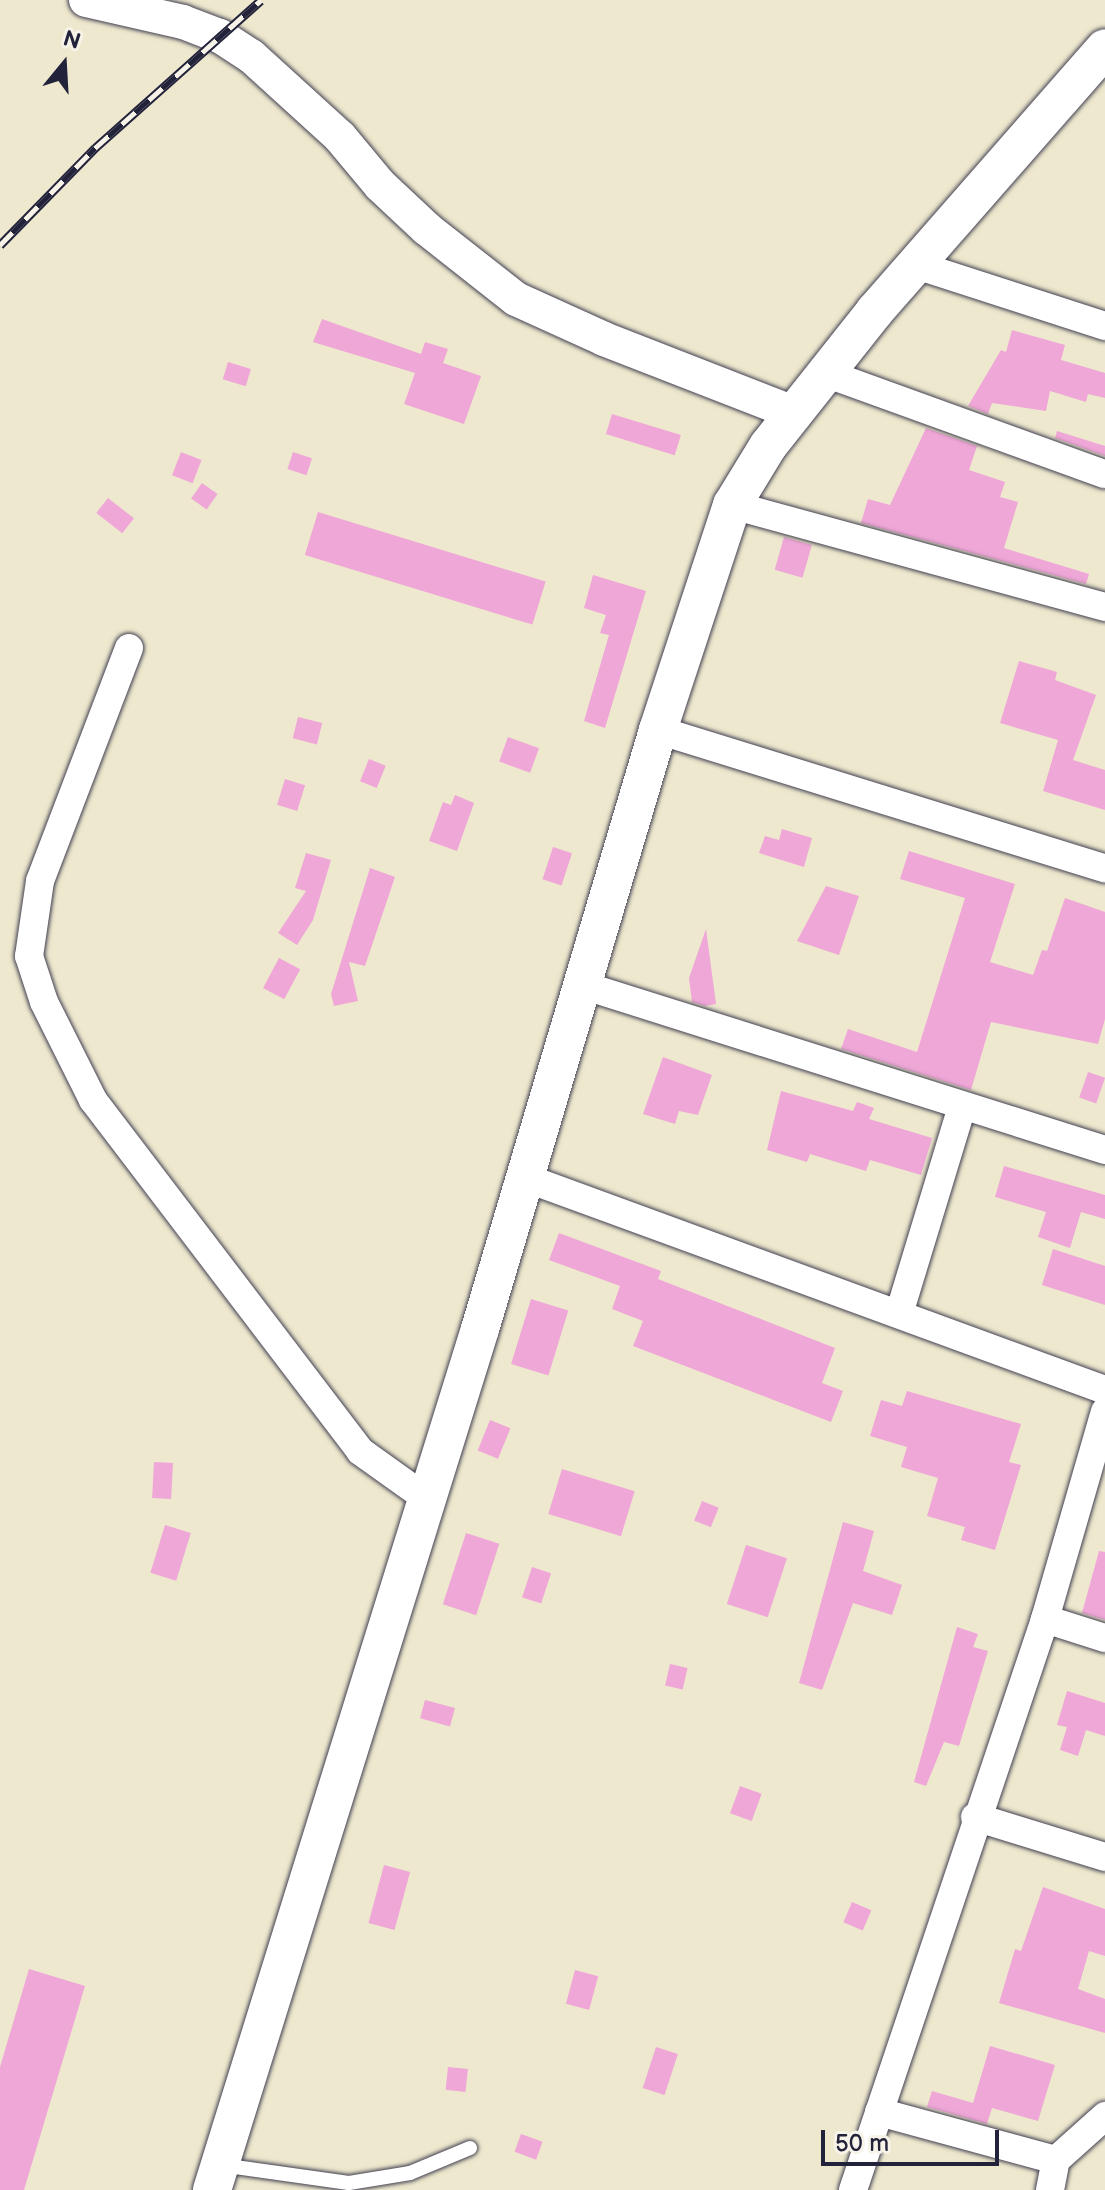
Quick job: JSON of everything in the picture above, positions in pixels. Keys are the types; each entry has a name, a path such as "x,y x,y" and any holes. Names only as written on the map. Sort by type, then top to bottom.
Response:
{"main road":[{"path":"216,2177 426,1498 658,730 732,505 794,413 913,264 1105,48"}],"street":[{"path":"106,2 220,36 251,56 340,137 380,185 427,229 516,299 604,339 794,413"},
{"path":"913,264 1105,326"},
{"path":"828,374 1105,474"},
{"path":"732,505 1105,607"},
{"path":"129,648 40,881 29,956 44,1002 93,1100 360,1451 426,1498"},
{"path":"658,730 1105,868"},
{"path":"582,985 1105,1150"},
{"path":"899,1314 962,1106"},
{"path":"523,1177 1105,1390"},
{"path":"853,2190 975,1817 1045,1619 1105,1411"},
{"path":"1045,1619 1105,1638"},
{"path":"975,1817 1105,1857"},
{"path":"879,2112 1056,2160"},
{"path":"1050,2190 1056,2160 1105,2116"}],"lane":[{"path":"216,2177 349,2183 410,2173 470,2148"}],"building":[{"path":"322,319 421,354 425,342 448,349 443,363 481,376 464,424 404,404 415,373 313,342"},
{"path":"1012,330 1065,345 1061,360 1105,373 1105,398 1088,394 1086,402 1050,391 1046,411 992,403 988,414 968,406 1001,350 1006,352"},
{"path":"228,362 251,369 246,386 223,379"},
{"path":"612,414 681,435 675,455 606,434"},
{"path":"926,428 977,446 969,470 1005,482 1000,497 1018,502 1004,548 1089,574 1086,584 861,523 868,499 890,505"},
{"path":"1057,431 1105,446 1105,456 1055,438"},
{"path":"181,452 202,460 193,483 172,475"},
{"path":"293,452 312,458 306,475 287,469"},
{"path":"202,483 218,494 207,509 191,499"},
{"path":"108,498 134,518 122,533 96,513"},
{"path":"318,512 546,582 532,625 305,555"},
{"path":"784,537 812,545 803,578 775,570"},
{"path":"593,575 646,591 605,728 584,721 609,635 600,633 606,615 584,608"},
{"path":"1019,661 1057,672 1055,680 1096,695 1073,760 1105,770 1105,810 1043,791 1058,740 1000,723"},
{"path":"298,717 322,723 317,744 293,738"},
{"path":"508,737 539,748 530,773 499,761"},
{"path":"369,759 386,766 377,788 360,781"},
{"path":"285,779 305,785 297,811 277,805"},
{"path":"455,795 474,803 457,851 429,841 443,802 451,805"},
{"path":"782,829 812,838 804,867 759,853 765,836 779,840"},
{"path":"553,847 572,853 562,886 542,879"},
{"path":"909,851 1015,884 990,962 1033,975 1042,950 1047,951 1065,898 1105,912 1105,1019 1098,1044 991,1022 971,1090 841,1049 848,1029 917,1052 965,898 900,879"},
{"path":"306,853 331,860 313,920 297,945 278,933 306,891 295,888"},
{"path":"370,868 395,877 365,966 349,962 358,1001 334,1006 331,994"},
{"path":"826,886 859,896 839,955 797,941"},
{"path":"706,929 716,1004 705,1006 692,1002 689,978"},
{"path":"279,958 300,969 284,999 263,988"},
{"path":"663,1057 712,1075 698,1115 679,1111 675,1124 643,1114"},
{"path":"1088,1072 1105,1078 1096,1103 1079,1098"},
{"path":"781,1091 853,1111 857,1102 874,1108 869,1119 932,1138 921,1175 870,1160 866,1171 810,1154 807,1162 767,1150"},
{"path":"1004,1166 1105,1195 1105,1219 1081,1212 1070,1248 1038,1237 1046,1212 995,1197"},
{"path":"559,1233 661,1271 658,1279 835,1348 822,1383 843,1391 831,1422 633,1346 643,1321 612,1309 620,1286 549,1260"},
{"path":"1053,1249 1105,1266 1105,1305 1042,1285"},
{"path":"531,1299 568,1310 548,1375 511,1364"},
{"path":"907,1391 1021,1424 1009,1462 1021,1465 995,1550 961,1540 965,1527 927,1516 938,1478 901,1467 907,1447 870,1436 881,1400 902,1406"},
{"path":"490,1420 510,1428 498,1459 478,1451"},
{"path":"154,1462 173,1463 171,1499 152,1498"},
{"path":"562,1469 635,1491 621,1536 548,1514"},
{"path":"702,1501 719,1508 711,1527 694,1520"},
{"path":"843,1522 874,1531 863,1571 902,1585 892,1615 853,1603 822,1690 799,1683"},
{"path":"165,1525 191,1533 176,1581 150,1573"},
{"path":"466,1533 499,1544 476,1615 443,1604"},
{"path":"746,1545 787,1558 768,1617 727,1604"},
{"path":"1099,1551 1105,1552 1105,1620 1082,1613"},
{"path":"532,1567 551,1573 541,1604 522,1597"},
{"path":"957,1627 978,1634 973,1647 988,1651 959,1746 944,1742 926,1786 914,1782"},
{"path":"670,1664 688,1668 683,1689 665,1685"},
{"path":"1067,1691 1105,1703 1105,1736 1086,1730 1078,1756 1060,1750 1067,1727 1057,1725"},
{"path":"425,1700 455,1708 450,1726 420,1718"},
{"path":"740,1786 762,1794 752,1821 730,1813"},
{"path":"384,1865 410,1872 395,1930 368,1923"},
{"path":"1043,1887 1105,1909 1105,1956 1089,1951 1078,1989 1105,1999 1105,2033 999,2003 1015,1949 1021,1951"},
{"path":"852,1902 871,1910 863,1930 843,1922"},
{"path":"29,1969 85,1986 24,2190 0,2190 0,2067"},
{"path":"575,1970 598,1976 589,2010 566,2004"},
{"path":"990,2046 1055,2065 1038,2121 992,2108 987,2124 927,2107 932,2091 973,2103"},
{"path":"656,2047 678,2054 665,2095 643,2088"},
{"path":"448,2067 468,2069 465,2092 446,2090"},
{"path":"521,2134 543,2142 536,2160 515,2152"}],"railway":[{"path":"0,245 95,148 261,0"}]}
